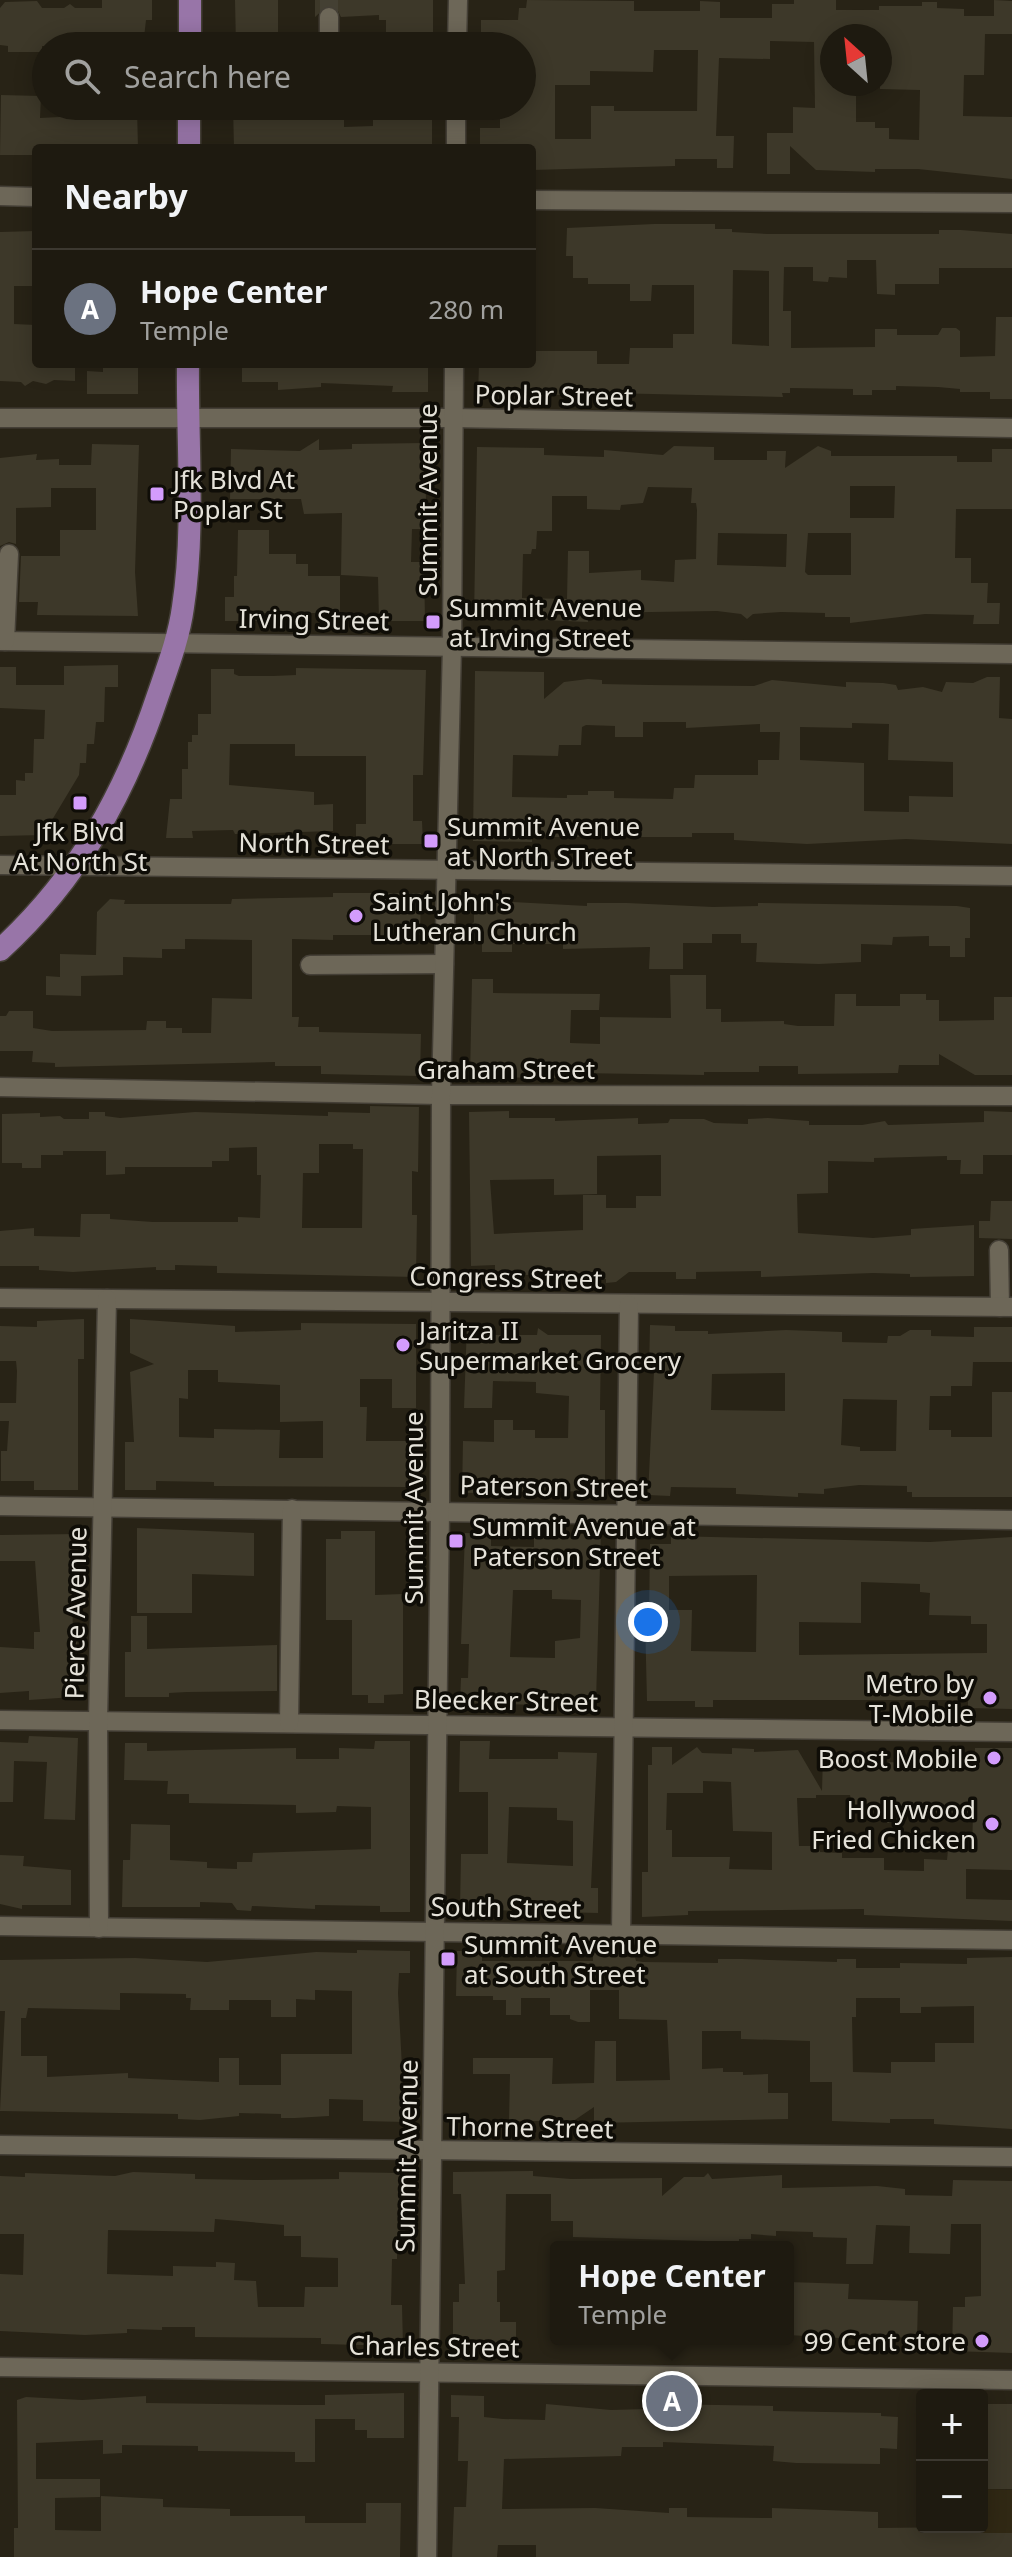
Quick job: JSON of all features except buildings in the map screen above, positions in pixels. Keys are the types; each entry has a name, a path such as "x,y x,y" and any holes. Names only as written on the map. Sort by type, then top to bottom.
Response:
{"main road":[{"path":"190,0 190,32"},
{"path":"189,120 189,144"},
{"path":"0,950 48,901 76,866 137,760 175,643 187,566 188,368"}],"street":[{"path":"457,32 458,0"},
{"path":"329,17 329,32"},
{"path":"456,120 456,144"},
{"path":"0,196 32,197"},
{"path":"536,200 1012,203"},
{"name":"Summit Avenue","path":"427,2557 440,1511 441,1095 452,646 454,368"},
{"name":"Poplar Street","path":"0,418 453,418 1012,428"},
{"path":"2,641 9,554"},
{"name":"Irving Street","path":"2,641 1012,654"},
{"name":"North Street","path":"0,865 1012,876"},
{"path":"310,965 444,964"},
{"name":"Graham Street","path":"0,1087 441,1095 1012,1096"},
{"path":"999,1250 1006,1307"},
{"name":"Congress Street","path":"0,1298 1006,1307"},
{"name":"Pierce Avenue","path":"99,1928 98,1721 107,1299"},
{"path":"621,1935 629,1305"},
{"name":"Paterson Street","path":"0,1506 626,1512 1012,1520"},
{"path":"289,1723 292,1509"},
{"name":"Bleecker Street","path":"0,1720 1012,1732"},
{"name":"South Street","path":"0,1926 1012,1940"},
{"name":"Thorne Street","path":"0,2145 1012,2157"},
{"name":"Charles Street","path":"0,2367 1012,2380"}],"shaded area":[{"path":"988,2489 1012,2490 1012,2533 988,2533"}],"tunnel":[{"path":"329,0 329,17"}],"place":[{"name":"Jfk Blvd At Poplar St","path":"157,494"},
{"name":"Summit Avenue at Irving Street","path":"433,622"},
{"name":"Jfk Blvd At North St","path":"80,803"},
{"name":"Summit Avenue at North STreet","path":"431,841"},
{"name":"Saint John's Lutheran Church","path":"356,916"},
{"name":"Jaritza II Supermarket Grocery","path":"403,1345"},
{"name":"Summit Avenue at Paterson Street","path":"456,1541"},
{"name":"Metro by T-Mobile","path":"990,1698"},
{"name":"Boost Mobile","path":"994,1758"},
{"name":"Hollywood Fried Chicken","path":"992,1824"},
{"name":"Summit Avenue at South Street","path":"448,1959"},
{"name":"99 Cent store","path":"982,2341"},
{"name":"Hope Center","path":"672,2401"}]}
